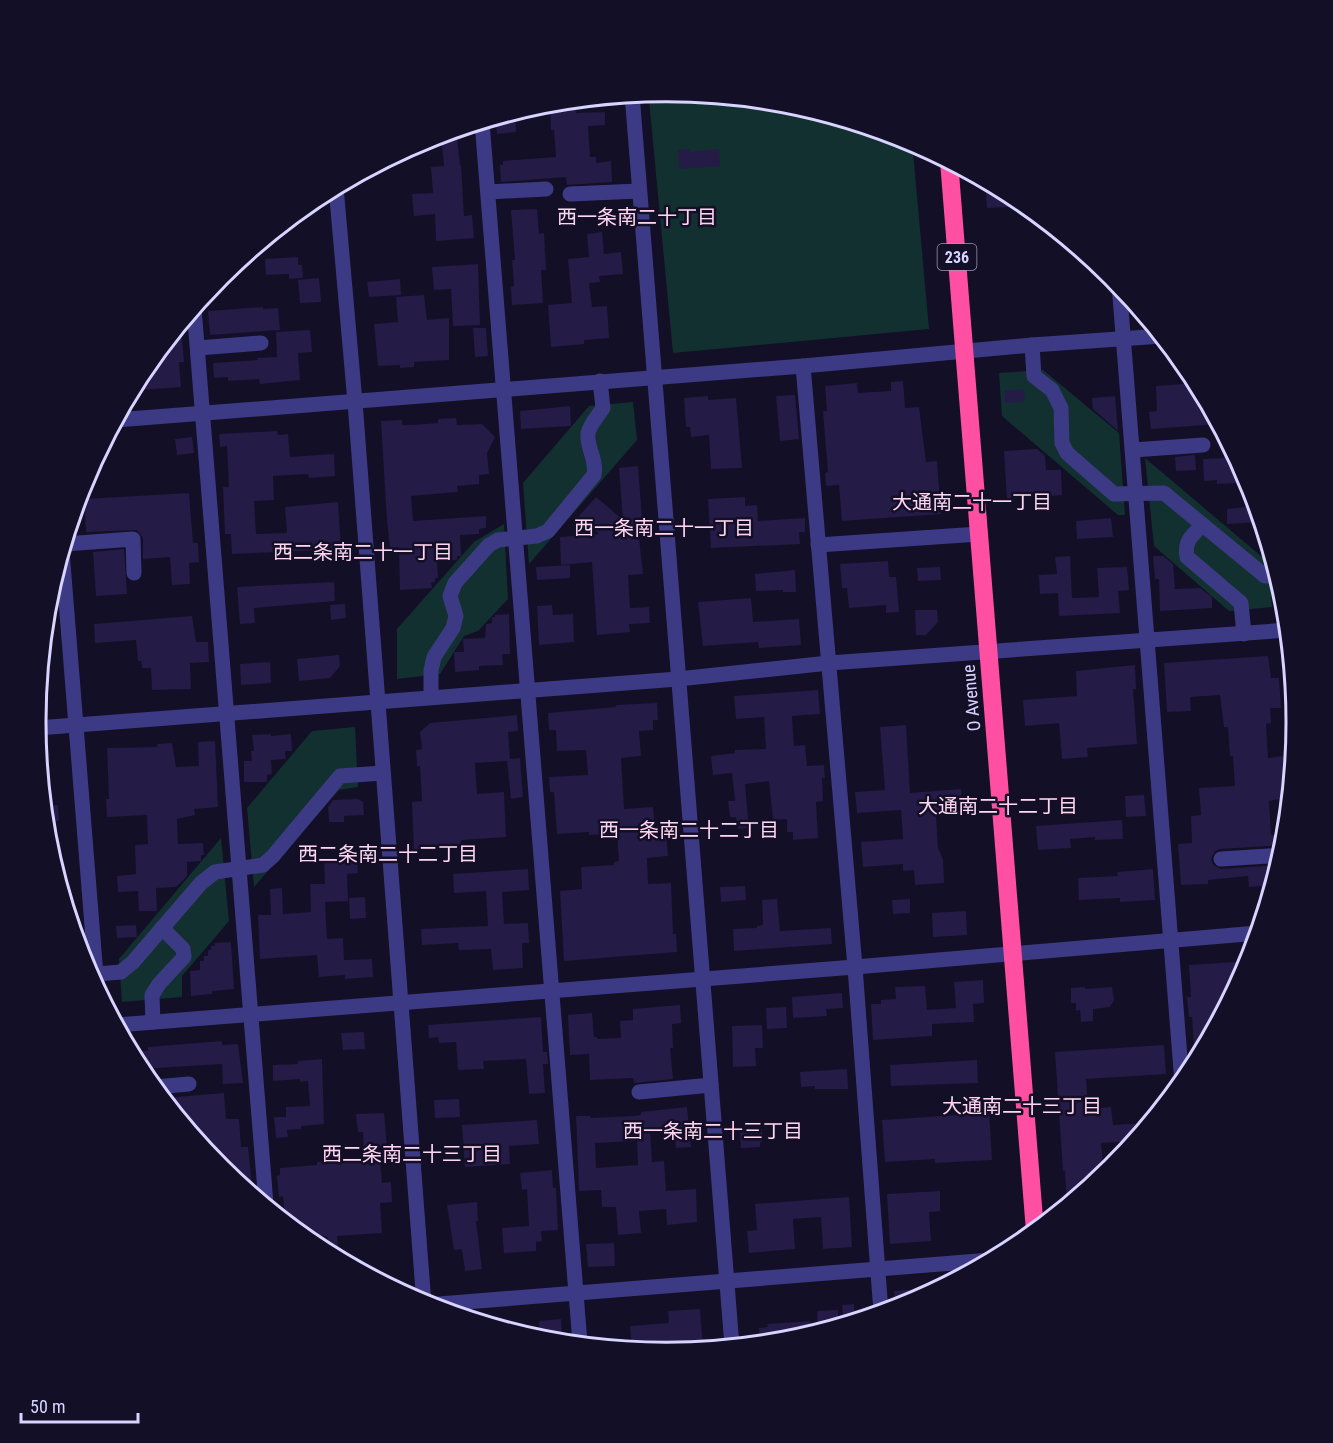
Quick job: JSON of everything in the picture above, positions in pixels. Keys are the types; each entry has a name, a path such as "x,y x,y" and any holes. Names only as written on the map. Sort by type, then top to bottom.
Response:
{"highway":[{"name":"O Avenue","path":"951,171 1034,1220"}],"street":[{"path":"633,103 731,1338"},
{"path":"483,130 579,1335"},
{"path":"488,192 546,189"},
{"path":"570,194 639,191"},
{"path":"337,197 425,1292"},
{"path":"1120,299 1181,1068"},
{"path":"195,319 265,1194"},
{"path":"190,325 196,325"},
{"path":"125,419 1152,337"},
{"path":"198,348 261,343"},
{"path":"1032,345 1034,376 1052,390 1061,408 1062,443 1067,453 1114,494 1164,493 1265,576 1269,576"},
{"path":"802,366 855,968 880,1303"},
{"path":"431,697 431,670 434,657 453,628 456,616 450,596 455,583 489,545 498,540 537,536 548,531 594,476 596,465 588,434 603,408 600,381"},
{"path":"1133,450 1203,445"},
{"path":"1203,525 1187,540 1185,548 1187,557 1241,603 1244,634"},
{"path":"818,545 979,534"},
{"path":"73,543 133,539 134,573"},
{"path":"64,576 78,726 93,957"},
{"path":"46,728 678,679 828,663 1279,631"},
{"path":"99,971 121,972 133,962 201,883 215,872 263,865 340,776 383,773"},
{"path":"1221,859 1272,856"},
{"path":"153,1022 152,995 184,957 183,949 162,928"},
{"path":"126,1024 855,968 1249,934"},
{"path":"166,1086 189,1084"},
{"path":"639,1092 711,1085"},
{"path":"450,1302 970,1262"}],"green space":[{"path":"649,102 707,103 787,113 866,134 913,153 929,329 673,353"},
{"path":"1043,370 1119,433 1125,515 1118,515 1002,416 999,373"},
{"path":"633,402 637,440 529,564 523,483 589,406"},
{"path":"1145,458 1264,559 1270,579 1272,607 1229,611 1154,546"},
{"path":"504,524 508,599 478,631 464,636 440,674 397,679 397,629 474,542"},
{"path":"355,727 358,787 339,790 254,887 247,808 312,731"},
{"path":"221,838 229,921 182,976 182,997 122,1002 119,959"}],"building":[{"path":"576,109 576,113 605,112 605,125 588,126 590,157 596,157 596,163 611,161 612,182 567,185 566,177 501,182 500,165 503,165 503,161 556,157 554,130 551,130 550,112"},
{"path":"515,121 516,132 497,134 496,126"},
{"path":"457,138 464,216 472,215 474,238 436,241 435,214 414,216 412,194 433,193 431,167 444,166 442,144"},
{"path":"690,149 690,152 719,149 720,166 679,169 678,150"},
{"path":"986,191 1012,207 987,208"},
{"path":"537,209 539,234 544,233 546,270 541,270 543,303 512,305 511,287 514,286 512,260 515,260 511,210"},
{"path":"602,232 604,254 621,252 623,274 599,276 600,282 589,283 592,307 607,306 609,338 584,340 584,344 551,347 548,305 572,303 568,259 589,257 587,234"},
{"path":"298,257 298,265 302,265 303,278 289,279 289,274 266,275 265,259"},
{"path":"478,264 480,325 453,326 451,289 434,290 432,267"},
{"path":"319,278 321,302 300,303 298,280"},
{"path":"400,279 401,295 369,297 367,282"},
{"path":"424,295 427,320 449,318 449,360 414,362 414,367 378,366 374,324 398,322 396,297"},
{"path":"263,307 263,309 278,308 280,330 210,335 208,311"},
{"path":"473,328 486,328 488,356 475,357"},
{"path":"310,330 312,352 298,353 300,380 260,384 259,379 228,381 228,377 214,378 213,363 277,357 276,332"},
{"path":"182,338 184,362 179,362 181,387 143,390 151,377"},
{"path":"903,381 905,408 919,407 926,462 937,461 941,514 842,521 839,485 826,486 825,473 828,472 823,411 827,411 825,386 857,383 858,393 891,391 891,382"},
{"path":"1186,384 1210,425 1151,429 1149,412 1157,411 1156,386"},
{"path":"1024,389 1025,401 1005,403 1004,391"},
{"path":"795,395 799,439 780,441 776,396"},
{"path":"708,396 708,400 736,398 742,468 711,469 709,435 691,437 690,427 686,427 684,398"},
{"path":"1115,396 1118,431 1093,409 1092,398"},
{"path":"570,406 571,426 521,429 520,411"},
{"path":"456,418 457,425 482,424 495,437 487,453 489,474 479,475 479,484 457,486 458,492 411,496 413,521 486,516 486,528 479,529 479,534 460,535 461,556 457,556 457,560 437,561 438,578 431,583 432,588 400,590 399,547 390,548 381,421 402,420 402,425 413,425 438,423 438,419"},
{"path":"277,431 278,435 288,434 290,457 334,454 335,476 309,478 308,474 273,476 274,500 254,501 256,534 287,533 285,507 338,502 341,549 232,554 231,534 225,534 223,487 229,487 227,446 220,447 219,434"},
{"path":"192,437 194,453 177,455 175,439"},
{"path":"1223,448 1239,483 1217,484 1217,480 1204,481 1203,459 1224,458"},
{"path":"1037,449 1045,456 1046,470 1061,470 1062,495 1007,499 1004,451"},
{"path":"1195,455 1196,470 1176,471 1175,457"},
{"path":"638,466 642,519 637,520 643,574 628,575 630,608 649,607 650,623 629,624 630,632 597,635 592,562 561,565 560,537 599,534 579,516 596,497 623,520 619,468"},
{"path":"189,493 193,543 198,543 199,562 189,563 190,584 172,585 170,557 143,559 143,538 137,530 86,532 85,508 88,499"},
{"path":"745,497 745,506 757,505 758,521 805,518 805,532 799,532 800,544 711,548 708,499"},
{"path":"1245,500 1254,522 1227,524 1227,509 1246,507"},
{"path":"1111,518 1113,537 1077,539 1076,521"},
{"path":"124,549 127,594 96,596 93,552"},
{"path":"1070,556 1072,598 1099,597 1097,568 1127,567 1129,590 1118,591 1120,613 1059,616 1058,593 1040,594 1039,575 1057,574 1055,557"},
{"path":"1153,556 1163,556 1173,564 1175,589 1200,588 1212,597 1212,608 1160,611 1159,579 1155,579"},
{"path":"888,561 889,577 896,577 899,612 886,613 886,605 849,608 847,588 842,588 840,564"},
{"path":"570,565 570,578 537,580 536,567"},
{"path":"940,567 941,580 918,581 917,568"},
{"path":"795,570 796,592 756,591 755,574"},
{"path":"334,582 335,601 254,608 255,623 240,624 237,587"},
{"path":"751,598 753,622 799,619 801,645 759,648 758,642 703,646 698,602"},
{"path":"345,604 346,618 331,620 330,605"},
{"path":"552,605 553,615 573,614 574,642 539,645 537,606"},
{"path":"915,610 937,610 938,622 926,635 916,635"},
{"path":"509,614 510,654 502,654 503,665 479,666 479,670 455,672 454,652 464,652 463,639 485,638 486,624 492,623 492,617"},
{"path":"192,616 196,642 208,642 209,662 190,663 191,689 152,690 151,668 142,668 141,661 138,661 136,640 95,643 94,624"},
{"path":"339,655 340,666 330,678 299,681 297,659"},
{"path":"1268,656 1271,678 1279,678 1281,708 1270,708 1271,723 1266,724 1268,758 1283,756 1281,799 1269,801 1271,835 1276,835 1274,846 1220,849 1215,851 1211,859 1213,865 1221,869 1269,866 1264,886 1249,887 1248,876 1208,880 1208,884 1181,885 1178,844 1192,843 1191,816 1201,815 1199,788 1235,786 1233,756 1230,756 1228,727 1224,727 1220,695 1190,697 1191,711 1167,712 1164,663"},
{"path":"270,662 271,683 241,685 240,664"},
{"path":"1135,665 1136,689 1133,689 1137,744 1087,748 1088,757 1062,759 1059,723 1025,726 1023,700 1077,696 1076,671"},
{"path":"818,690 820,714 792,716 794,746 805,745 807,766 824,765 823,801 816,802 818,838 793,840 793,832 787,832 787,819 773,820 769,781 745,784 749,828 738,829 736,817 730,817 728,801 735,801 732,773 713,775 711,756 735,753 735,750 766,749 764,717 736,719 734,696"},
{"path":"657,703 658,720 653,720 653,730 639,731 641,756 621,758 624,809 653,807 655,833 666,832 668,856 647,858 648,884 671,883 673,934 676,934 677,952 564,961 560,891 582,889 581,867 614,865 614,862 619,861 617,834 589,835 589,832 557,834 554,792 550,792 549,777 588,775 586,750 557,751 556,730 549,730 548,713"},
{"path":"517,715 518,731 508,732 510,759 520,758 523,797 511,799 507,761 475,763 477,794 504,792 506,837 461,840 462,849 414,851 412,802 422,801 420,766 417,766 416,750 422,749 420,732 430,723"},
{"path":"906,725 910,793 961,789 963,814 936,816 938,848 943,859 944,883 915,885 914,870 903,871 903,864 863,867 861,842 903,839 901,810 857,813 855,792 885,790 880,727"},
{"path":"271,734 271,736 291,734 292,751 285,751 286,759 271,760 272,774 267,775 267,782 244,782 244,761 252,761 251,751 254,751 252,735"},
{"path":"215,741 218,807 194,809 195,815 177,819 178,844 203,843 204,855 201,855 201,861 187,862 187,876 176,887 156,888 157,911 139,911 138,891 118,892 117,876 136,874 135,845 148,844 147,815 107,817 106,799 109,799 107,748 158,747 157,744 172,743 176,767 199,766 198,742"},
{"path":"1144,795 1146,816 1126,817 1125,796"},
{"path":"358,799 363,802 364,815 344,816 344,822 329,822 328,807 333,800"},
{"path":"53,805 58,805 59,821 55,821"},
{"path":"1122,820 1123,839 1095,840 1095,837 1070,839 1071,848 1038,850 1036,826"},
{"path":"357,856 358,873 347,874 348,901 325,902 327,939 343,938 344,960 372,959 373,977 345,979 345,975 319,977 317,955 260,959 258,915 271,915 270,889 282,888 283,914 311,912 310,884 325,884 324,857"},
{"path":"528,869 529,890 502,892 504,924 528,923 529,943 522,943 523,968 493,970 491,949 459,950 458,943 422,945 421,929 488,926 486,891 454,893 453,874"},
{"path":"1153,869 1155,900 1120,902 1120,898 1079,900 1078,878 1118,876 1117,872"},
{"path":"745,886 746,900 721,902 720,887"},
{"path":"365,897 366,918 350,919 349,898"},
{"path":"777,899 780,931 831,928 832,944 734,951 733,929 757,928 763,925 762,900"},
{"path":"910,899 910,913 893,914 892,900"},
{"path":"966,911 967,935 933,937 932,913"},
{"path":"136,925 137,937 117,938 116,926"},
{"path":"231,942 234,989 191,996 190,971 200,970 200,961 204,961 204,956 208,956 208,950 211,950 211,946 215,946 215,943"},
{"path":"1238,962 1223,996 1194,1047 1192,1017 1189,1017 1187,997 1191,997 1189,965"},
{"path":"983,980 984,1003 973,1004 974,1022 932,1024 932,1036 873,1040 871,1004 881,1004 881,1000 896,999 895,987 925,986 927,1010 956,1008 954,982"},
{"path":"1085,987 1085,989 1112,987 1114,1000 1110,1007 1093,1009 1093,1021 1081,1022 1080,1010 1076,1011 1076,1003 1071,1003 1071,988"},
{"path":"842,993 843,1008 826,1009 827,1016 793,1018 792,997"},
{"path":"680,1005 681,1023 672,1024 673,1048 670,1048 673,1079 634,1083 633,1078 590,1080 589,1054 570,1055 568,1015 592,1013 594,1037 597,1039 621,1038 620,1021 633,1020 633,1009"},
{"path":"786,1007 787,1028 767,1029 766,1008"},
{"path":"541,1017 543,1052 547,1052 548,1064 543,1064 545,1093 529,1094 526,1059 483,1061 484,1069 458,1070 456,1042 439,1043 438,1037 429,1038 428,1025"},
{"path":"762,1025 763,1048 755,1048 756,1066 733,1067 732,1026"},
{"path":"364,1032 365,1049 343,1050 341,1033"},
{"path":"222,1041 222,1045 238,1044 243,1083 223,1084 222,1064 153,1068 142,1051 148,1051 148,1047"},
{"path":"1164,1045 1166,1074 1086,1079 1088,1109 1111,1107 1113,1125 1138,1124 1122,1142 1101,1143 1103,1162 1066,1195 1065,1171 1063,1171 1055,1052"},
{"path":"322,1059 324,1124 287,1130 288,1137 276,1138 274,1117 286,1117 286,1107 310,1106 308,1081 300,1082 300,1079 273,1081 273,1065 298,1064 298,1061"},
{"path":"977,1060 978,1083 891,1086 890,1065"},
{"path":"847,1069 848,1089 801,1087 800,1072"},
{"path":"224,1093 226,1119 239,1119 241,1147 248,1147 252,1182 200,1130 174,1097"},
{"path":"459,1099 460,1117 435,1118 434,1100"},
{"path":"687,1107 691,1147 676,1148 674,1128 650,1129 652,1162 664,1161 666,1191 696,1189 697,1222 667,1225 666,1209 639,1211 641,1233 618,1235 616,1207 602,1207 601,1190 579,1191 576,1116 590,1116 591,1118 635,1116 641,1115 641,1112","holes":["637,1141 638,1165 596,1168 595,1143"]},
{"path":"989,1111 992,1160 935,1163 935,1159 885,1162 882,1120"},
{"path":"384,1113 387,1147 379,1147 382,1183 391,1182 392,1202 380,1203 382,1233 337,1236 338,1247 284,1209 283,1196 279,1197 277,1176 280,1175 280,1168 317,1165 317,1162 364,1159 363,1132 358,1132 356,1114"},
{"path":"537,1120 539,1144 509,1146 510,1164 465,1167 462,1125"},
{"path":"762,1129 760,1147 741,1148 740,1130"},
{"path":"552,1170 553,1188 556,1188 558,1230 541,1231 542,1241 536,1242 536,1251 504,1253 502,1228 529,1226 527,1189 522,1190 520,1173"},
{"path":"940,1191 940,1211 929,1212 931,1241 890,1244 887,1194"},
{"path":"849,1197 852,1247 823,1249 821,1217 793,1219 795,1249 749,1253 747,1231 757,1230 755,1204"},
{"path":"477,1202 478,1221 476,1221 482,1269 465,1271 462,1249 454,1250 447,1205"},
{"path":"614,1243 615,1266 588,1267 586,1244"},
{"path":"914,1290 894,1298 894,1291"},
{"path":"854,1304 855,1312 843,1316 842,1305"},
{"path":"700,1309 702,1340 631,1340 630,1326 669,1323 668,1311"},
{"path":"838,1310 838,1317 818,1322 817,1311"},
{"path":"561,1319 562,1332 539,1328 539,1321"},
{"path":"810,1321 810,1324 759,1334 759,1328 768,1327 767,1324"}],"district":[{"name":"西一条南二十丁目","path":"637,217"},
{"name":"大通南二十一丁目","path":"972,502"},
{"name":"西一条南二十一丁目","path":"664,528"},
{"name":"西二条南二十一丁目","path":"363,552"},
{"name":"大通南二十二丁目","path":"998,806"},
{"name":"西一条南二十二丁目","path":"689,830"},
{"name":"西二条南二十二丁目","path":"388,854"},
{"name":"大通南二十三丁目","path":"1022,1106"},
{"name":"西一条南二十三丁目","path":"713,1131"},
{"name":"西二条南二十三丁目","path":"412,1154"}]}
